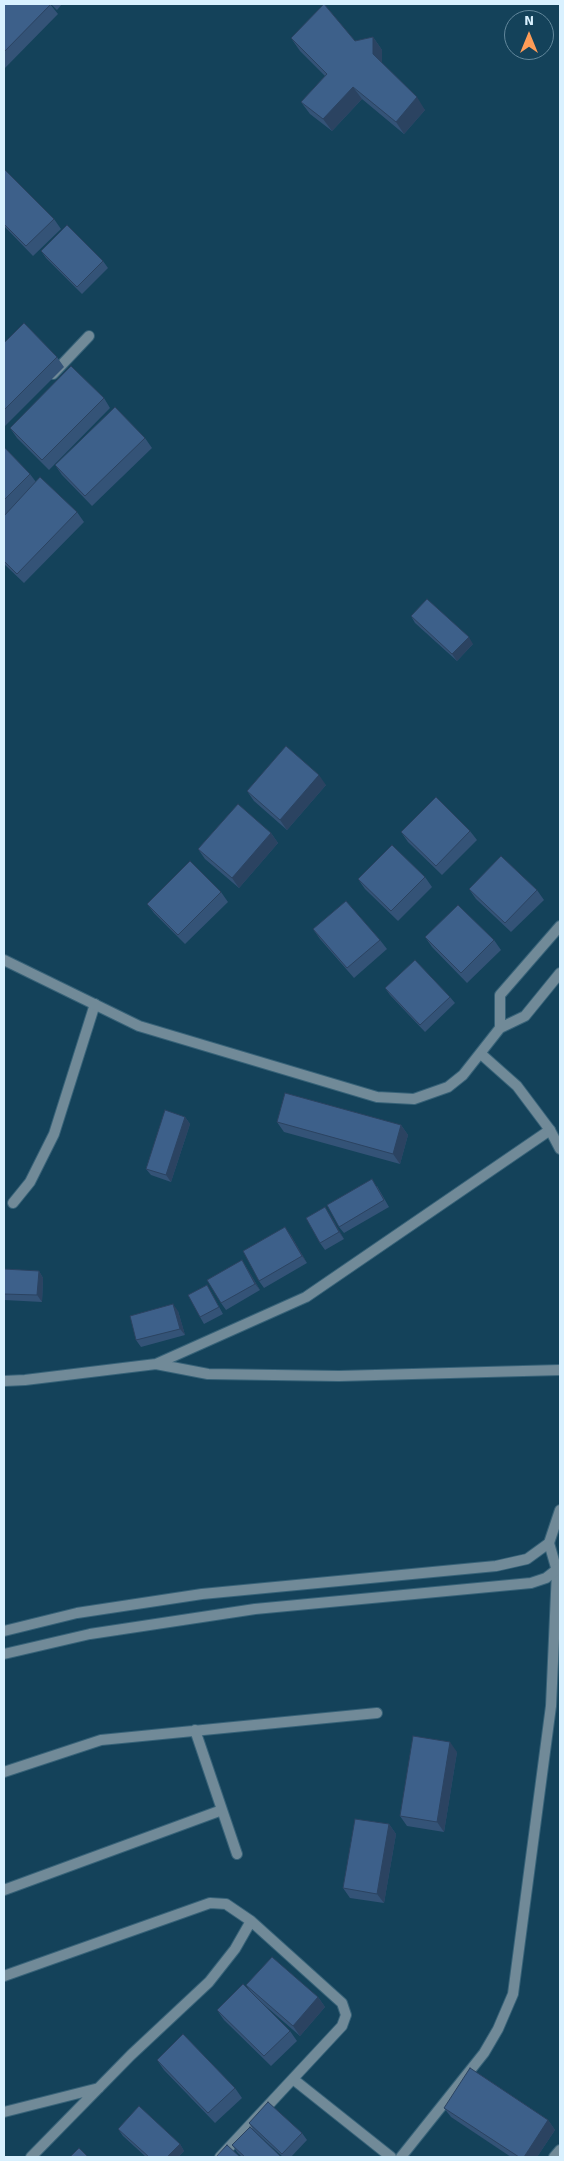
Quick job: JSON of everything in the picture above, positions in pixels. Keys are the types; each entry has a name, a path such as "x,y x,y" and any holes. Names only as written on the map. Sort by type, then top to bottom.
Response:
{"street":[{"path":"48,379 89,336"},
{"path":"500,1028 500,995 560,926"},
{"path":"4,960 139,1026 377,1097 414,1099 448,1088 463,1075 500,1028 525,1016 560,973"},
{"path":"13,1203 30,1182 54,1134 94,1004"},
{"path":"481,1054 517,1086 550,1130 560,1149"},
{"path":"4,1381 156,1364 306,1297 550,1130"},
{"path":"156,1364 208,1374 339,1376 560,1370"},
{"path":"4,1631 77,1614 202,1594 496,1566 527,1559 549,1543 560,1510"},
{"path":"401,2157 484,2053 498,2029 512,1994 556,1707 559,1569 549,1543"},
{"path":"4,1654 90,1634 256,1610 530,1583 546,1578 559,1569"},
{"path":"4,1772 101,1740 377,1713"},
{"path":"195,1730 237,1854"},
{"path":"4,1890 222,1810"},
{"path":"4,1976 210,1903 226,1904 250,1921 342,2003 346,2015 342,2026 220,2157"},
{"path":"32,2157 209,1982 235,1950 250,1921"},
{"path":"293,2079 391,2157"},
{"path":"4,2112 100,2088"},
{"path":"554,2157 560,2150"}],"building":[{"path":"4,4 51,4 4,52"},
{"path":"324,4 355,41 373,37 373,54 417,97 396,122 353,87 323,119 301,102 327,74 291,38"},
{"path":"4,169 54,219 26,246 4,224"},
{"path":"67,225 103,261 77,287 41,251"},
{"path":"24,323 57,357 4,410 4,343"},
{"path":"71,366 104,398 42,460 10,428"},
{"path":"115,407 145,438 85,496 55,465"},
{"path":"4,447 30,474 4,500"},
{"path":"40,477 77,512 17,574 4,561 4,516"},
{"path":"427,599 469,637 452,654 411,616"},
{"path":"286,746 319,775 280,820 247,791"},
{"path":"436,797 470,831 436,866 401,832"},
{"path":"238,804 271,833 232,878 198,849"},
{"path":"392,845 425,877 391,911 358,879"},
{"path":"501,856 537,890 505,923 469,889"},
{"path":"190,861 221,892 178,935 147,904"},
{"path":"346,901 380,940 347,968 313,929"},
{"path":"458,905 494,940 461,973 425,937"},
{"path":"415,960 450,997 420,1025 385,988"},
{"path":"285,1093 401,1125 393,1154 277,1122"},
{"path":"165,1110 185,1117 166,1175 146,1169"},
{"path":"372,1179 384,1200 339,1227 327,1205"},
{"path":"325,1207 339,1232 320,1243 306,1218"},
{"path":"285,1227 302,1256 259,1281 243,1251"},
{"path":"242,1260 255,1284 221,1303 207,1280"},
{"path":"4,1269 39,1271 37,1295 4,1294"},
{"path":"207,1285 219,1307 200,1317 188,1295"},
{"path":"173,1304 180,1329 136,1340 130,1316"},
{"path":"413,1736 450,1742 437,1822 400,1816"},
{"path":"355,1819 389,1824 377,1894 343,1888"},
{"path":"272,1957 318,1997 293,2026 246,1985"},
{"path":"243,1984 290,2031 264,2056 217,2010"},
{"path":"183,2034 235,2088 208,2113 157,2060"},
{"path":"470,2068 548,2120 524,2157 519,2157 444,2108"},
{"path":"268,2102 302,2133 282,2154 249,2123"},
{"path":"139,2106 180,2144 167,2157 149,2157 118,2129"},
{"path":"250,2127 280,2156 245,2157 232,2145"},
{"path":"227,2145 240,2157 216,2157"},
{"path":"79,2148 88,2157 70,2157"}]}
